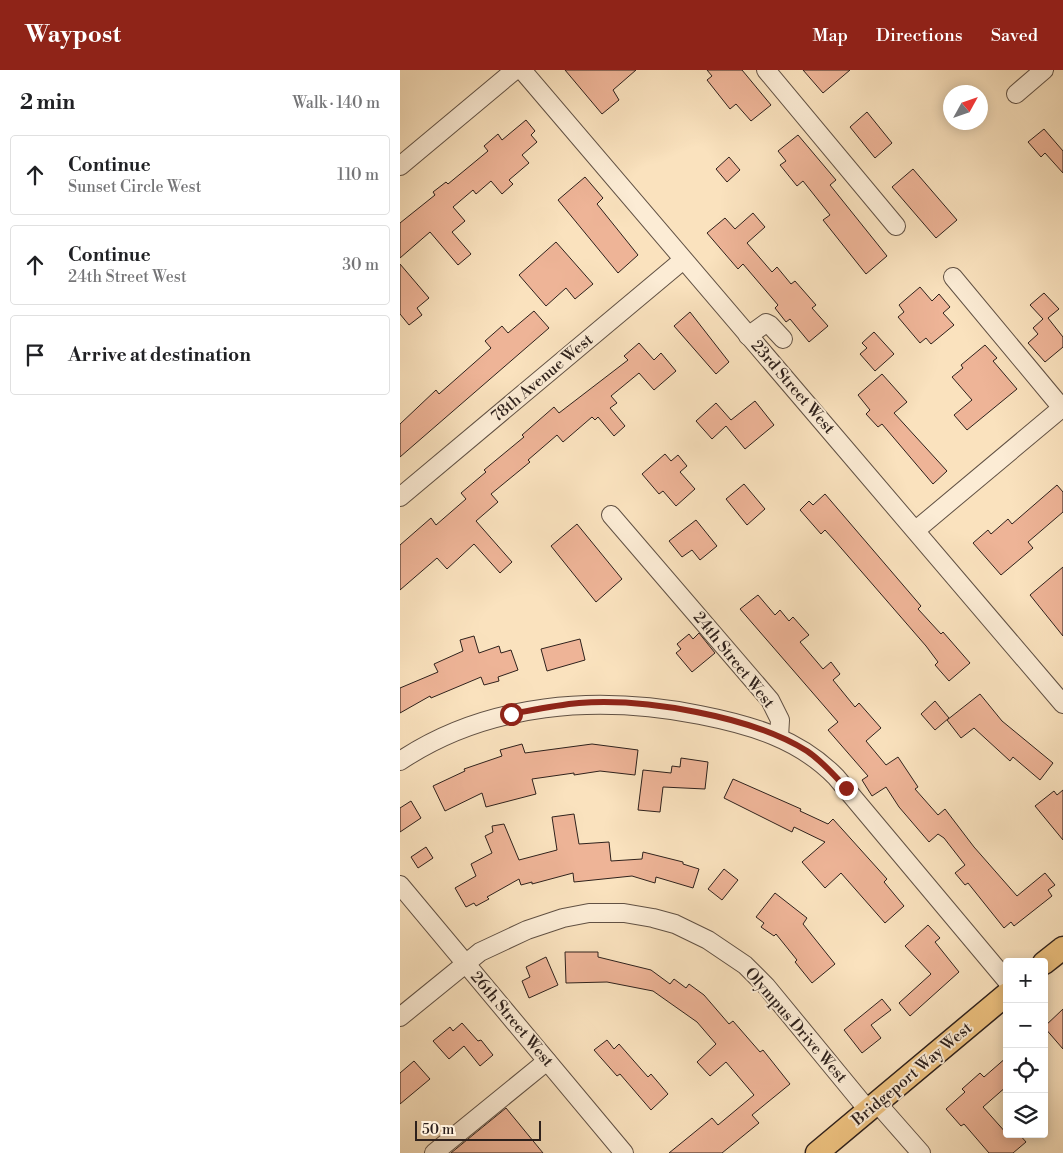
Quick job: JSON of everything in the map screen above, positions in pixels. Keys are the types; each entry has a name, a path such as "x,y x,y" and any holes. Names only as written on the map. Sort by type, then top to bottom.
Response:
{"main road":[{"path":"1048,960 1063,948"},
{"name":"Bridgeport Way West","path":"817,1153 1003,997"}],"street":[{"path":"400,166 515,70"},
{"name":"23rd Street West","path":"522,70 1063,704"},
{"path":"766,70 896,226"},
{"path":"1016,94 1044,70"},
{"name":"78th Avenue West","path":"400,497 683,260"},
{"path":"916,530 1062,408 953,277"},
{"path":"748,336 766,323 782,339"},
{"name":"24th Street West","path":"611,515 770,700 780,720 779,737"},
{"path":"400,761 441,737 478,723 549,707 579,703 615,703 664,708 717,718 779,737 808,752 841,782 1003,976"},
{"name":"26th Street West","path":"400,885 624,1153"},
{"name":"Olympus Drive West","path":"400,1017 466,963 489,947 548,922 601,912 624,913 675,924 725,950 756,975 873,1106 921,1153"},
{"path":"434,1153 547,1061"}],"building":[{"path":"565,70 636,70 613,90 619,100 602,114"},
{"path":"707,70 742,70 771,105 751,121 736,104 730,109 707,80 712,76"},
{"path":"803,70 850,70 823,93"},
{"path":"867,112 892,143 875,158 850,127"},
{"path":"526,120 535,131 531,135 537,142 522,155 529,163 509,180 513,184 502,194 491,181 476,194 473,190 453,207 465,221 452,232 471,254 458,265 430,232 400,258 400,223 435,195 433,192 446,182 448,184 488,151 484,146 498,134 502,140"},
{"path":"1044,129 1063,151 1063,173 1045,153 1041,157 1028,142"},
{"path":"798,135 836,180 830,185 887,256 866,274 823,220 830,215 803,181 797,186 780,165 786,161 778,151"},
{"path":"729,157 740,170 727,182 716,169"},
{"path":"913,169 957,220 936,238 892,187"},
{"path":"585,177 603,198 597,204 638,255 618,273 558,200"},
{"path":"753,213 765,227 747,243 772,272 777,267 791,284 795,281 816,305 812,308 828,326 809,342 790,319 786,322 775,308 778,305 743,264 738,269 707,233 725,218 735,229"},
{"path":"556,242 593,284 575,299 566,288 546,306 519,275"},
{"path":"400,264 429,298 417,308 422,315 409,325 400,314"},
{"path":"920,287 932,301 939,294 950,307 943,313 954,325 931,344 926,338 920,343 898,317 904,312 899,305"},
{"path":"1044,293 1059,309 1048,318 1063,337 1063,347 1045,362 1028,343 1038,334 1033,328 1043,319 1030,305"},
{"path":"534,311 549,328 400,457 400,424 436,390 439,394 491,348 485,341 502,326 508,333"},
{"path":"690,312 729,362 716,374 674,326"},
{"path":"874,332 894,354 875,371 860,354 867,348 862,343"},
{"path":"639,343 654,360 661,353 676,371 654,390 639,373 611,396 617,403 610,408 625,426 614,436 598,417 595,420 592,417 563,442 557,435 528,460 530,462 491,494 498,502 476,521 512,562 500,573 474,544 447,569 437,558 400,590 400,545 431,518 436,525 466,499 461,493 486,472 484,470 524,437 522,435 554,407 559,413 628,360 624,356"},
{"path":"985,345 997,358 993,361 1017,389 967,430 954,415 972,400 952,377 963,368 961,365"},
{"path":"882,374 907,402 894,413 947,471 933,484 882,424 878,427 866,414 870,410 858,395"},
{"path":"755,401 774,425 745,449 726,426 712,439 696,421 716,403 731,420"},
{"path":"665,454 671,461 678,455 687,466 680,472 695,489 676,506 663,491 659,494 642,474"},
{"path":"744,484 765,509 747,525 726,499"},
{"path":"1057,485 1063,492 1063,512 1028,542 1033,548 1001,575 973,543 988,530 991,534 1008,519 1012,524"},
{"path":"825,494 921,606 918,609 941,634 943,632 970,663 949,681 935,665 938,662 926,646 835,541 825,530 821,534 800,510 809,501 813,505"},
{"path":"696,520 717,546 700,560 692,550 682,557 669,541"},
{"path":"577,524 622,579 596,602 551,546"},
{"path":"1063,567 1063,636 1030,595"},
{"path":"758,595 775,615 780,610 789,621 793,617 809,635 800,642 823,669 831,662 840,674 833,680 855,707 859,703 881,728 866,741 886,765 898,757 918,787 915,789 938,815 945,809 974,847 1017,896 1045,873 1055,885 1048,890 1052,896 1014,926 1011,922 1004,928 968,883 965,885 955,873 965,865 944,838 938,834 929,842 899,807 886,787 872,796 862,780 868,776 828,730 838,722 740,609"},
{"path":"699,633 715,653 692,672 676,653 681,649 677,644 689,634 693,639"},
{"path":"474,636 479,653 499,646 501,653 511,650 518,670 498,677 499,681 484,685 481,677 431,698 430,696 400,713 400,688 438,672 434,664 463,651 460,640"},
{"path":"580,639 585,660 547,671 541,649"},
{"path":"980,694 1002,721 1053,763 1040,780 1013,757 1010,761 974,728 961,738 947,720"},
{"path":"935,701 949,718 935,730 921,714"},
{"path":"522,744 525,753 592,744 638,750 635,775 600,771 532,779 536,794 486,807 482,793 445,811 433,786 465,771 464,769 502,756 500,750"},
{"path":"681,758 708,762 705,789 663,787 660,812 638,810 643,770 671,773 672,766 680,767"},
{"path":"733,779 801,809 800,811 828,824 833,819 887,879 884,882 904,906 885,923 841,873 825,888 802,862 825,842 794,827 792,832 724,798"},
{"path":"1063,790 1063,840 1035,806 1054,791 1057,795"},
{"path":"411,801 421,818 400,832 400,808"},
{"path":"574,814 579,844 609,842 611,861 642,859 643,852 683,862 683,864 699,869 693,888 656,877 655,883 632,876 574,882 573,873 532,884 532,882 521,885 519,879 487,897 489,899 476,906 474,903 466,907 455,888 476,876 471,864 492,853 485,836 493,832 492,826 504,824 519,860 557,850 552,817"},
{"path":"426,847 433,858 418,868 411,857"},
{"path":"724,869 738,880 722,900 708,889"},
{"path":"775,893 807,918 803,924 835,964 812,983 795,962 797,960 776,934 774,936 761,927 764,923 756,917"},
{"path":"928,925 940,938 935,942 959,972 910,1016 899,1003 931,974 905,946"},
{"path":"565,952 598,952 598,957 651,970 670,984 674,979 686,988 689,984 704,995 729,1024 733,1021 760,1052 763,1050 790,1084 752,1115 759,1123 722,1153 669,1153 712,1118 718,1125 754,1095 726,1062 710,1076 697,1062 716,1044 697,1022 653,991 607,982 566,983"},
{"path":"546,957 558,985 529,998 522,981 530,977 526,967"},
{"path":"882,999 891,1010 871,1025 881,1038 862,1053 844,1030"},
{"path":"1063,1009 1063,1049 1048,1032 1048,1023"},
{"path":"462,1023 478,1041 481,1040 493,1055 480,1066 464,1046 449,1059 433,1041 450,1027 453,1031"},
{"path":"607,1040 614,1049 619,1044 648,1077 651,1074 668,1094 651,1110 620,1074 617,1076 594,1050"},
{"path":"1003,1060 1003,1090 983,1107 1003,1130 1003,1138 1022,1138 1026,1142 1013,1153 989,1153 964,1124 961,1126 946,1109 965,1092 962,1089 980,1073 984,1077"},
{"path":"414,1061 430,1079 400,1104 400,1073"},
{"path":"506,1108 543,1153 451,1153 479,1130"}],"route":[{"path":"511,714 579,703 615,703 644,705 717,718 768,733 796,745 823,764 846,788"}]}
